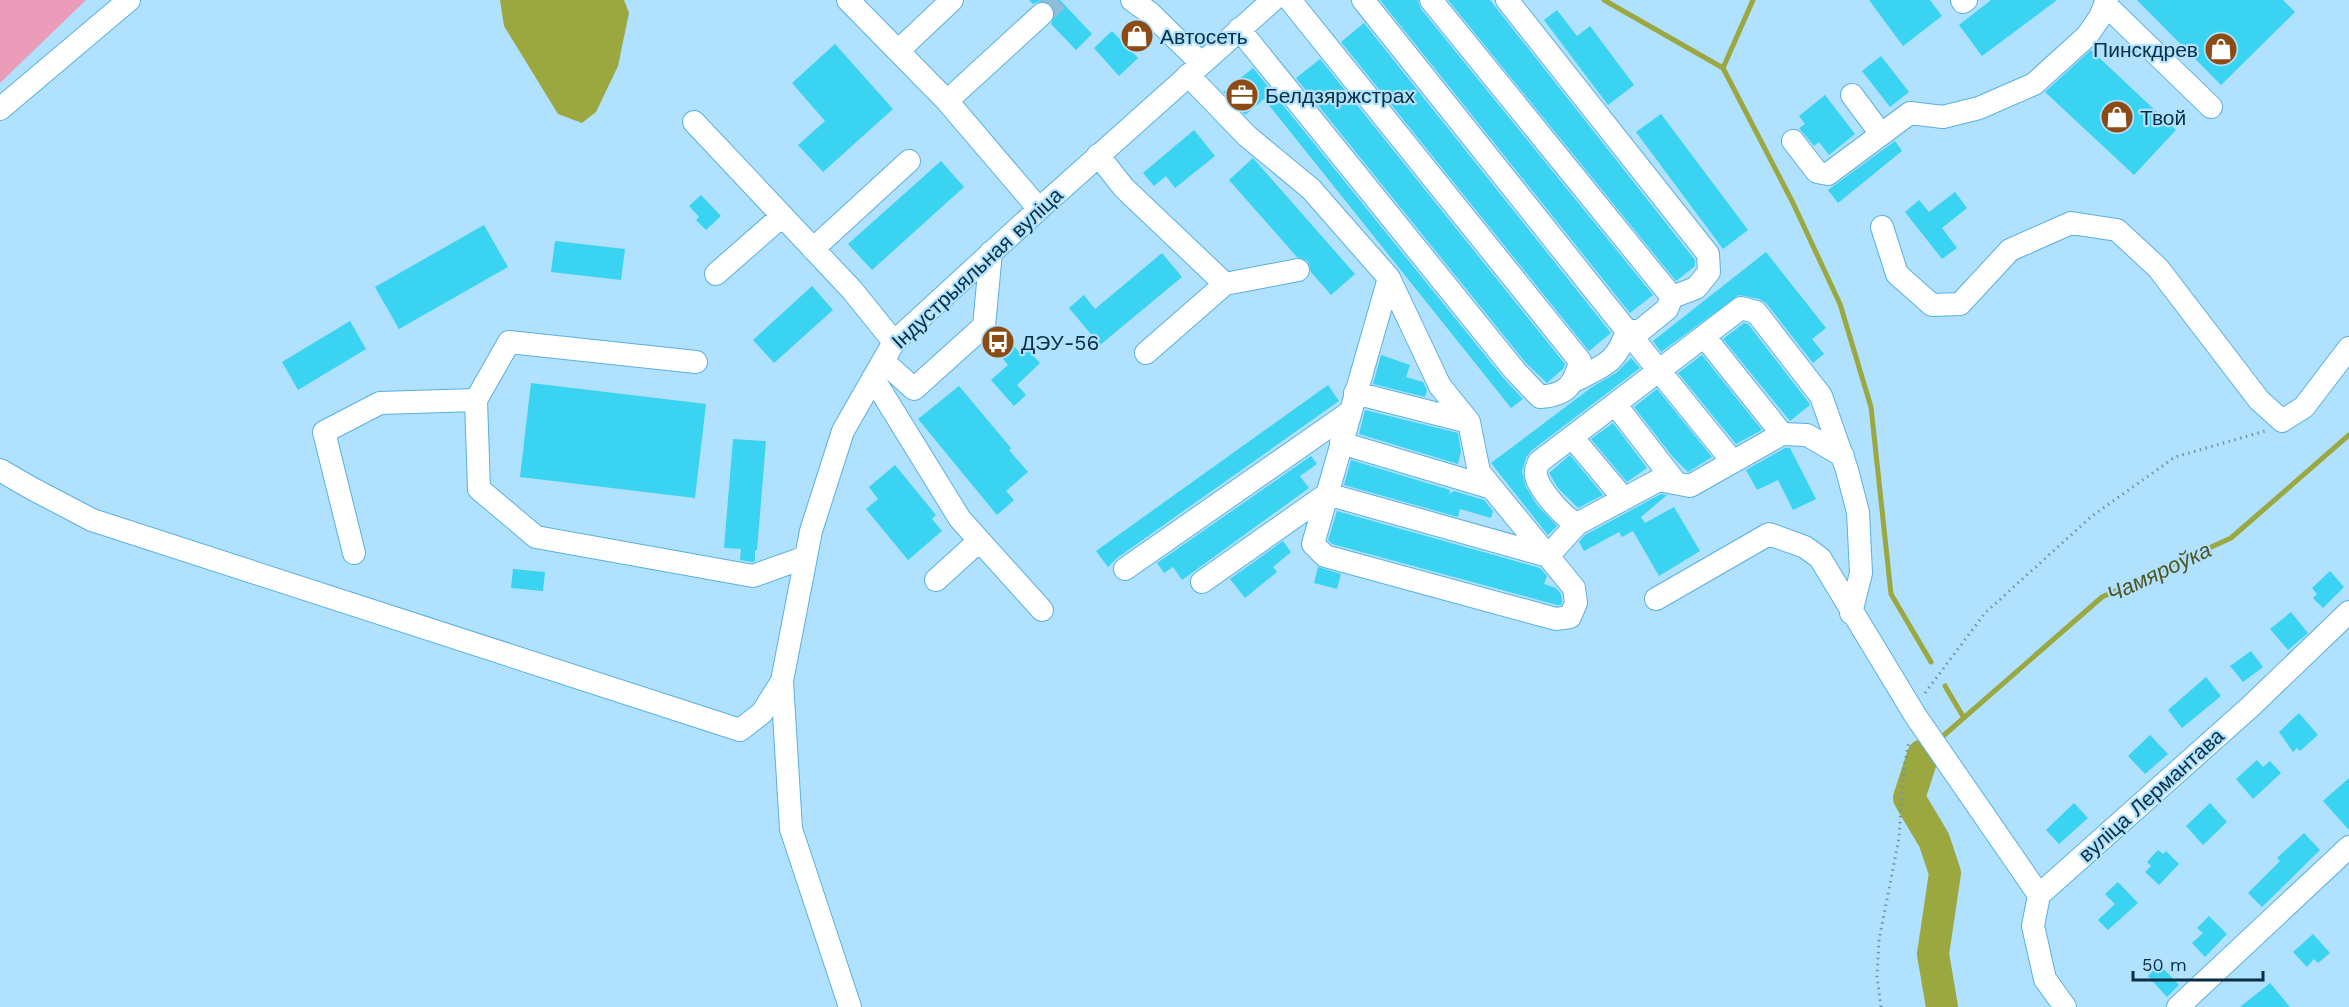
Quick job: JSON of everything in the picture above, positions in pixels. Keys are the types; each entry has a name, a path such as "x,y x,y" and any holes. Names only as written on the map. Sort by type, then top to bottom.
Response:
{"street":[{"path":"0,109 129,0"},
{"path":"848,0 947,101 1039,208"},
{"path":"898,51 952,0"},
{"path":"1132,0 1150,13 1247,136 1311,189 1389,278 1440,386 1469,422 1479,472 1574,588 1576,603 1570,617 1556,619 1325,556 1313,544 1389,278"},
{"name":"Індустрыяльная вуліца","path":"782,681 811,531 843,431 894,342 1039,208 1273,0"},
{"path":"1290,0 1580,361 1576,380"},
{"path":"1363,0 1733,462"},
{"path":"1431,0 1671,297"},
{"path":"1507,0 1708,254 1709,272 1696,288 1671,297"},
{"path":"1793,141 1817,172 1828,174 1910,113 1943,117 1979,108 2034,84 2087,36 2100,17 2106,2 2211,107"},
{"path":"947,101 1042,14"},
{"path":"1239,29 1516,372 1540,397 1559,395 1576,380 1606,365 1620,351 1627,331"},
{"path":"1852,95 1881,135"},
{"path":"694,122 852,290 894,342"},
{"path":"1098,155 1125,188 1226,284"},
{"path":"813,249 909,161"},
{"path":"716,274 782,216"},
{"path":"1882,227 1897,274 1932,305 1960,304 2010,250 2071,223 2116,230 2158,268 2259,400 2282,421 2304,407 2349,348"},
{"path":"878,370 914,389 984,326 991,252"},
{"path":"1146,353 1226,284 1298,270"},
{"path":"1627,331 1640,331 1667,309 1671,297"},
{"path":"1577,524 1567,519 1540,486 1535,474 1539,462 1741,308 1756,312 1821,396 1843,456 1858,512 1861,573 1851,613"},
{"path":"1704,336 1782,434"},
{"path":"696,362 509,342 476,400 478,489 536,537 753,576 806,557"},
{"path":"878,370 960,519 1042,610"},
{"path":"354,553 324,432 380,404 476,400"},
{"path":"1125,569 1353,403 1469,422"},
{"path":"1615,404 1676,483"},
{"path":"1548,556 1577,524 1659,480 1690,486 1782,434 1807,435 1843,456"},
{"path":"1572,436 1624,499"},
{"path":"1341,443 1492,488"},
{"path":"0,470 92,520 740,730 762,713 782,681"},
{"path":"1327,494 1548,556"},
{"path":"1202,582 1327,494"},
{"path":"1656,599 1769,534 1805,547 1820,558 1851,613 1915,715 2039,895 2033,926 2045,979 2065,1007"},
{"path":"936,580 979,541"},
{"name":"вуліца Лермантава","path":"2039,895 2250,707 2349,612"},
{"path":"782,681 791,829 850,1007"},
{"path":"2178,1007 2349,847"}],"path":[{"path":"1881,1007 1877,977 1879,940 1899,838 1904,767 1915,715 1927,689 1985,613 2092,516 2175,457 2263,432 2282,421"}],"shaded area":[{"path":"0,0 86,0 0,83"},
{"path":"500,0 624,0 629,13 618,66 596,112 582,123 558,114 504,26"}],"building":[{"path":"1029,0 1060,0 1092,34 1076,50 1051,24 1055,12 1052,4 1040,1 1033,4"},
{"path":"1380,0 1418,0 1421,9 1653,295 1630,313"},
{"path":"1448,0 1490,0 1695,260 1695,266 1676,281"},
{"path":"1869,0 1930,0 1942,16 1903,46"},
{"path":"1991,0 2057,0 1982,56 1959,25"},
{"name":"Пинскдрев","path":"2137,0 2283,0 2295,12 2221,85"},
{"path":"1557,10 1577,36 1590,26 1634,85 1608,105 1544,20"},
{"path":"1364,23 1611,333 1589,351 1341,42"},
{"path":"1112,31 1138,58 1119,76 1094,48"},
{"path":"835,44 893,109 823,172 798,145 825,121 792,83"},
{"name":"Твой","path":"2091,50 2176,130 2134,175 2045,92"},
{"path":"1881,56 1909,92 1890,107 1862,71"},
{"path":"1320,59 1565,364 1563,369 1547,383 1526,363 1296,78"},
{"path":"1253,68 1505,380 1523,399 1511,408 1264,99 1245,115 1223,92"},
{"path":"1825,95 1855,134 1829,155 1819,142 1814,146 1799,128 1805,124 1799,116"},
{"path":"1661,114 1748,230 1723,249 1636,132"},
{"path":"1194,130 1215,156 1175,188 1166,176 1154,186 1143,173"},
{"path":"1895,141 1902,151 1838,203 1828,190"},
{"path":"1253,158 1355,274 1331,295 1311,272 1308,261 1297,257 1229,180"},
{"path":"941,161 964,187 872,270 848,244"},
{"path":"1955,192 1967,208 1942,228 1957,248 1942,259 1905,212 1919,200 1929,212"},
{"path":"701,195 721,216 706,230 696,220 699,217 689,206"},
{"path":"484,225 508,267 399,329 375,287"},
{"path":"555,241 625,249 621,280 551,272"},
{"path":"1766,252 1826,328 1812,339 1824,354 1813,363 1766,303 1759,299 1739,295 1661,352 1653,341"},
{"path":"1162,253 1182,277 1100,345 1069,308 1084,295 1095,309"},
{"path":"812,286 833,310 774,363 753,340"},
{"path":"350,321 366,349 298,390 282,362"},
{"path":"1744,323 1748,324 1810,405 1790,421 1723,339"},
{"path":"1011,343 1020,353 1026,348 1040,363 1017,385 1026,395 1014,406 991,380 1008,365 999,354"},
{"path":"1381,355 1410,365 1406,377 1423,382 1427,390 1425,397 1373,384"},
{"path":"1702,355 1762,430 1736,444 1678,373"},
{"path":"1631,358 1640,368 1531,451 1526,458 1522,472 1526,487 1537,505 1557,526 1548,535 1491,463 1592,387 1616,373"},
{"path":"531,383 706,404 695,498 520,477"},
{"path":"1328,385 1339,401 1117,558 1108,567 1096,551"},
{"path":"959,386 1028,472 1006,491 1014,500 997,515 918,419"},
{"path":"1657,389 1712,457 1688,472 1673,457 1634,407"},
{"path":"1365,410 1458,433 1461,451 1458,464 1359,434"},
{"path":"1613,423 1647,468 1627,482 1591,439"},
{"path":"733,439 766,441 757,550 755,550 755,561 752,562 740,560 741,549 724,548"},
{"path":"1785,448 1790,448 1816,499 1793,510 1778,480 1757,490 1746,470"},
{"path":"1570,455 1603,495 1578,508 1558,488 1549,473"},
{"path":"1311,456 1317,464 1300,476 1309,488 1182,580 1173,567 1164,573 1157,563"},
{"path":"1351,460 1450,490 1449,494 1454,491 1484,500 1493,511 1491,518 1460,509 1458,517 1344,485"},
{"path":"895,465 936,515 932,519 942,531 908,560 866,509 878,499 869,487"},
{"path":"1661,494 1667,495 1641,517 1645,523 1674,507 1700,551 1659,576 1633,531 1622,537 1619,532 1584,551 1579,542 1585,535"},
{"path":"1337,511 1540,568 1547,576 1544,584 1556,588 1561,594 1561,605 1332,544 1328,540"},
{"path":"1283,541 1291,552 1273,567 1277,572 1245,598 1230,579"},
{"path":"1318,567 1341,574 1337,589 1314,583"},
{"path":"513,569 545,572 543,591 511,588"},
{"path":"2330,571 2344,587 2323,608 2313,598 2317,594 2312,588"},
{"path":"2291,612 2308,633 2288,650 2270,629"},
{"path":"2251,651 2263,667 2243,682 2230,666"},
{"path":"2206,677 2221,696 2182,728 2168,710"},
{"path":"2299,713 2318,735 2300,751 2297,748 2293,752 2279,732"},
{"path":"2150,735 2168,754 2145,774 2128,756"},
{"path":"2257,760 2263,767 2270,761 2281,773 2253,799 2236,779"},
{"path":"2349,778 2349,830 2323,801"},
{"path":"2074,803 2088,818 2059,844 2046,830"},
{"path":"2210,803 2227,822 2203,845 2186,826"},
{"path":"2304,833 2320,850 2262,907 2248,893 2280,861 2277,858"},
{"path":"2158,850 2163,854 2166,851 2179,864 2159,885 2145,872 2151,866 2147,862"},
{"path":"2118,882 2138,903 2108,930 2098,920 2115,904 2105,894"},
{"path":"2209,916 2227,934 2205,957 2192,943 2203,933 2197,928"},
{"path":"2313,934 2330,953 2318,963 2314,959 2307,967 2293,952"},
{"path":"2159,964 2179,985 2167,997 2148,976"},
{"path":"2270,983 2290,1007 2240,1007"}],"waterway":[{"path":"1604,0 1723,68 1793,203 1840,304 1871,407 1891,594 1931,662"},
{"path":"1723,68 1753,0"},
{"name":"Чамяроўка","path":"1943,736 2102,597 2231,538 2349,435"},
{"path":"1945,686 1964,718"},
{"name":"Чамяроўка","path":"1923,755 1909,798 1934,840 1945,873 1933,954 1942,1007"}],"tunnel":[{"path":"1042,14 1058,0"}],"place":[{"name":"Автосеть","path":"1137,36"},
{"name":"Пинскдрев","path":"2221,49"},
{"name":"Белдзяржстрах","path":"1242,95"},
{"name":"Твой","path":"2117,117"},
{"name":"ДЭУ-56","path":"998,342"}]}
